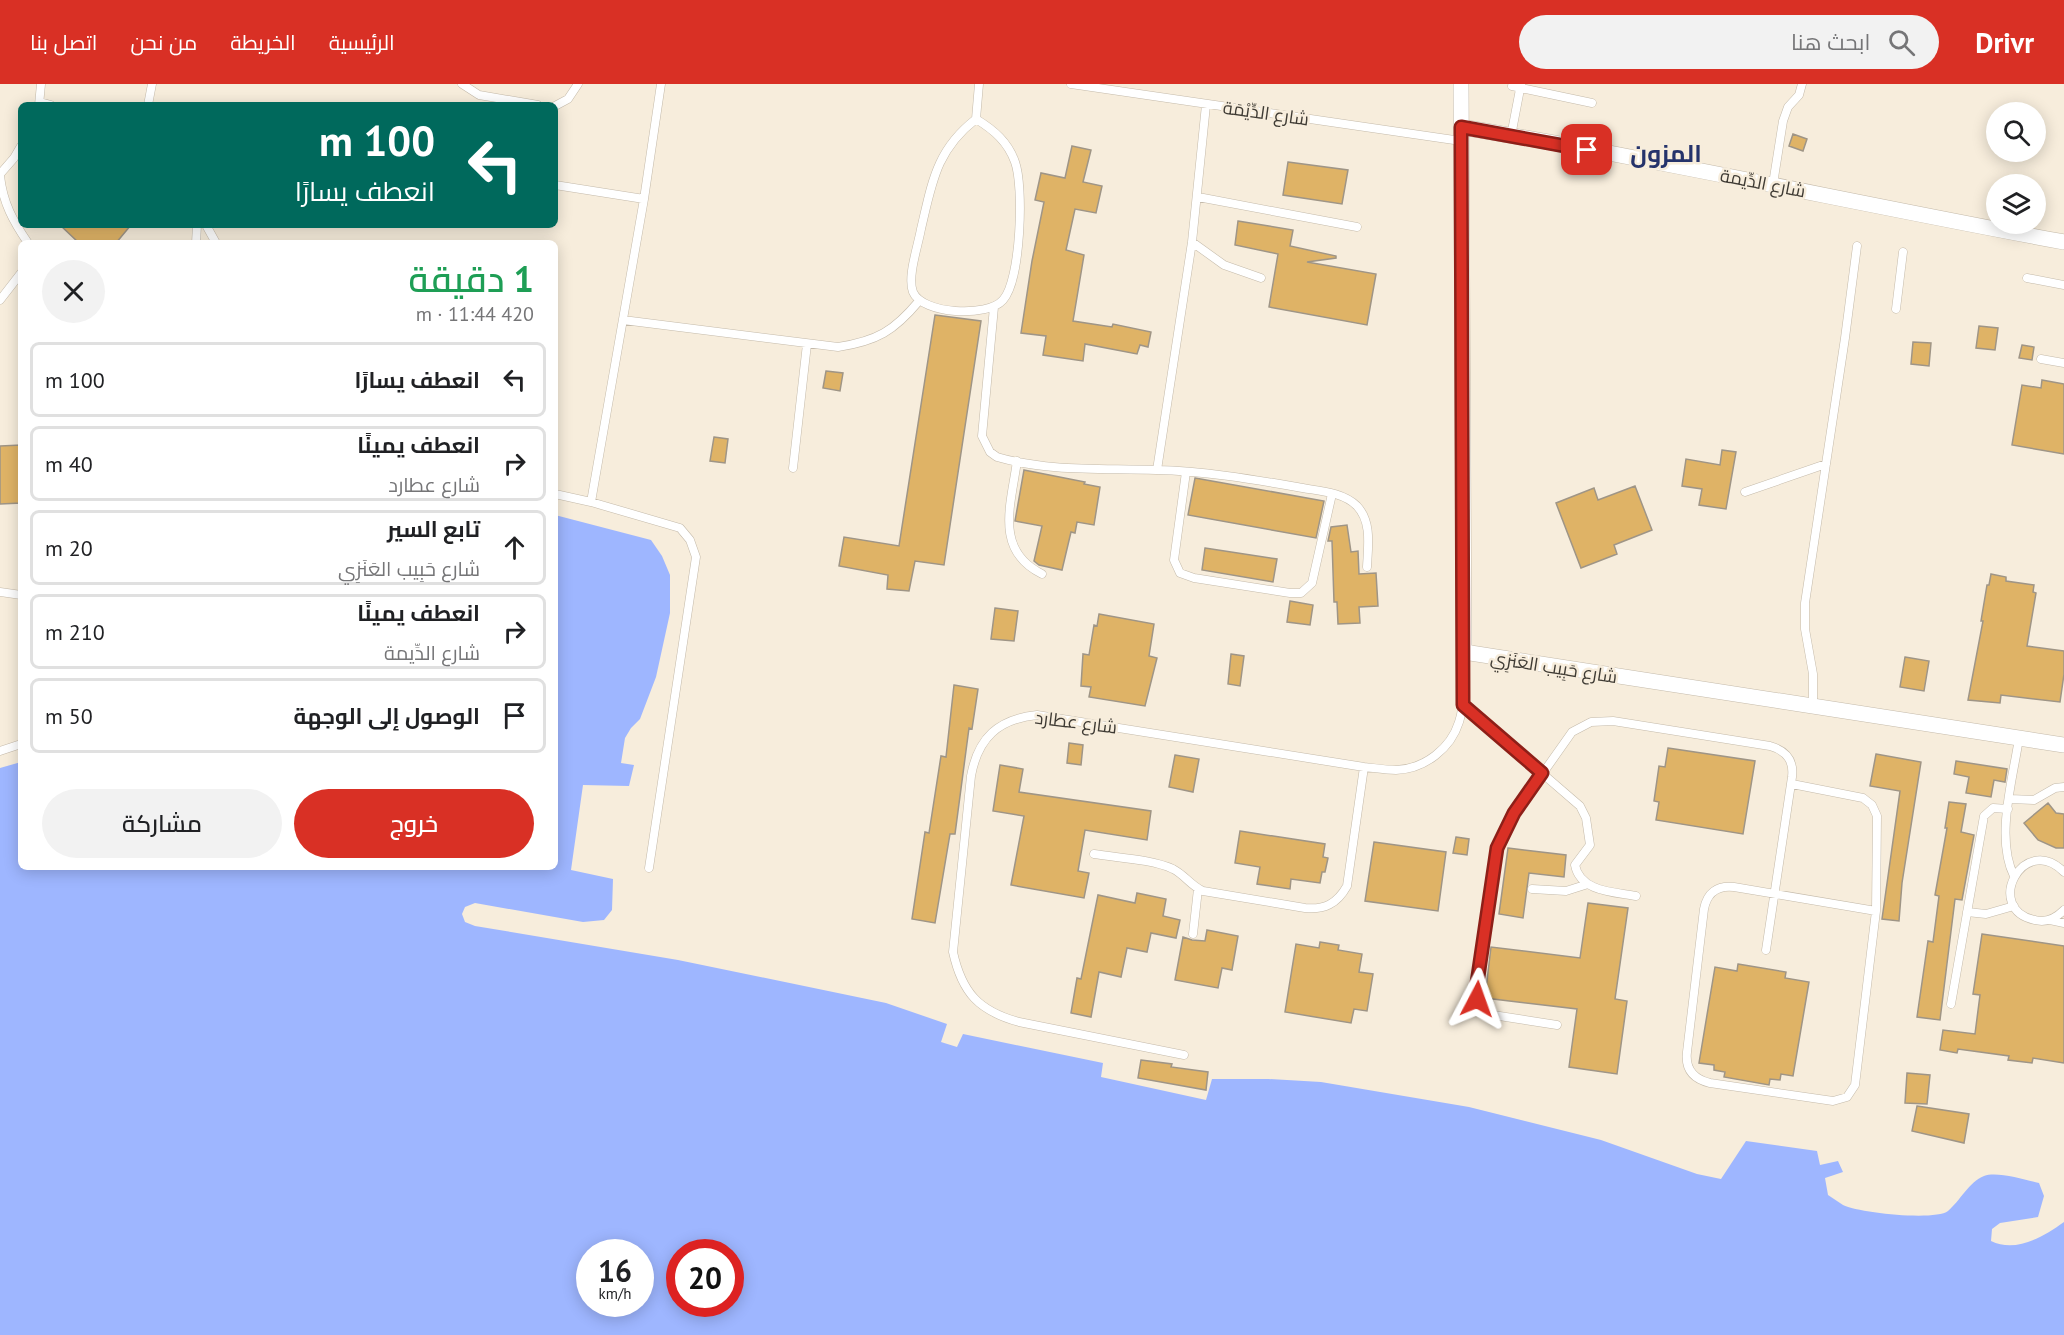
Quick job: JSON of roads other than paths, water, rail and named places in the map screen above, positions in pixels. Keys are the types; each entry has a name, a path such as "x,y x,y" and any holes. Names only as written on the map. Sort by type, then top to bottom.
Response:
{"street":[{"path":"1461,84 1464,652"},
{"name":"شارع الدِّيمة","path":"1461,134 1511,137 1773,184 1933,218 2064,242"},
{"name":"شارع حَبِيب العَنَزِي","path":"1464,652 2064,745"}],"lane":[{"path":"39,102 41,84"},
{"path":"149,102 152,84"},
{"path":"462,84 479,95 520,102"},
{"path":"558,104 568,99 578,84"},
{"path":"591,502 644,199 661,84"},
{"path":"976,119 989,127 1005,143 1016,163 1019,177 1019,237 1010,289 1004,300 980,312 965,312 927,305 919,301 914,293 912,275 935,171 951,142 976,119 979,84"},
{"name":"شارع الدِّيْمَة","path":"1071,84 1206,105 1461,134"},
{"path":"1773,184 1783,121 1788,107 1799,95 1802,84"},
{"path":"1511,137 1518,86 1592,104"},
{"path":"1157,470 1192,242 1206,105"},
{"path":"18,151 0,175 6,206 12,220 26,240"},
{"path":"558,185 644,199"},
{"path":"1198,197 1357,227"},
{"path":"1192,242 1224,265 1262,278"},
{"path":"1813,707 1813,674 1804,629 1804,609 1857,246"},
{"path":"1896,309 1903,252"},
{"path":"0,300 18,277"},
{"path":"2027,278 2064,285"},
{"path":"623,320 838,347 862,343 884,334 919,301"},
{"path":"994,307 982,436 990,452 997,457 1090,469 1186,472 1332,494 1348,499 1361,511 1365,519 1368,527 1367,567"},
{"path":"793,468 807,344"},
{"path":"2041,359 2064,363"},
{"path":"1017,461 1008,526 1010,538 1014,550 1022,560 1042,574"},
{"path":"1745,492 1826,464"},
{"path":"1186,472 1174,560 1180,573 1194,578 1290,593 1301,593 1312,583 1332,494"},
{"path":"558,495 680,528 690,540 696,557 649,868"},
{"path":"0,592 18,595"},
{"name":"شارع عطارد","path":"1184,1055 999,1016 982,1006 968,991 958,972 953,952 971,776 975,758 982,744 1006,722 1021,716 1037,715 1364,767 1397,770 1414,767 1429,760 1442,750 1452,737 1459,722 1463,705 1464,652"},
{"path":"1463,705 1576,801 1583,812 1590,845 1575,865 1581,877 1588,884 1599,889 1636,896"},
{"path":"1557,1025 1493,1015 1480,1006 1476,991 1497,848 1514,813 1572,732 1581,725 1602,720 1778,748 1789,757 1792,763 1792,784 1766,950"},
{"path":"2014,876 2009,866 2004,843 2019,738"},
{"path":"0,751 18,745"},
{"path":"1094,854 1166,867 1185,876 1198,889 1209,893 1305,908 1321,908 1337,900 1347,886 1364,767"},
{"path":"1792,784 1857,796 1872,805 1877,822 1876,911 1856,1078 1852,1092 1847,1097 1833,1101 1701,1081 1694,1076 1686,1060 1705,902 1713,891 1726,886 1876,911"},
{"path":"2010,799 2034,800 2055,788 2064,787"},
{"path":"1951,1004 1984,816 1993,808 2008,809"},
{"path":"2064,872 2055,864 2037,860 2019,868 2010,886 2010,896 2020,914 2029,919 2064,923"},
{"path":"1532,889 1566,891 1588,884"},
{"path":"1193,934 1198,889"},
{"path":"1967,912 1986,914 2014,906"},
{"path":"2050,920 2064,910"}],"water":[{"path":"558,516 651,540 662,556 670,575 670,613 656,677 640,719 625,738 621,763 634,765 629,786 583,785 571,870 613,879 612,910 604,920 583,922 475,903 465,907 462,914 465,922 475,926 678,960 886,1003 947,1024 941,1042 957,1047 963,1034 1103,1063 1101,1077 1206,1100 1212,1079 1321,1082 1469,1107 1601,1140 1697,1174 1721,1179 1746,1141 1817,1151 1820,1165 1838,1161 1843,1172 1825,1178 1828,1195 1852,1208 1897,1215 1940,1214 1948,1211 1969,1187 1984,1176 2011,1176 2039,1183 2044,1196 2038,1217 2000,1223 1992,1229 1991,1241 2010,1245 2029,1242 2064,1222 2064,1335 0,1335 0,768 18,763 18,870 558,870"}],"district":[{"name":"المزون","path":"1666,153"}]}
